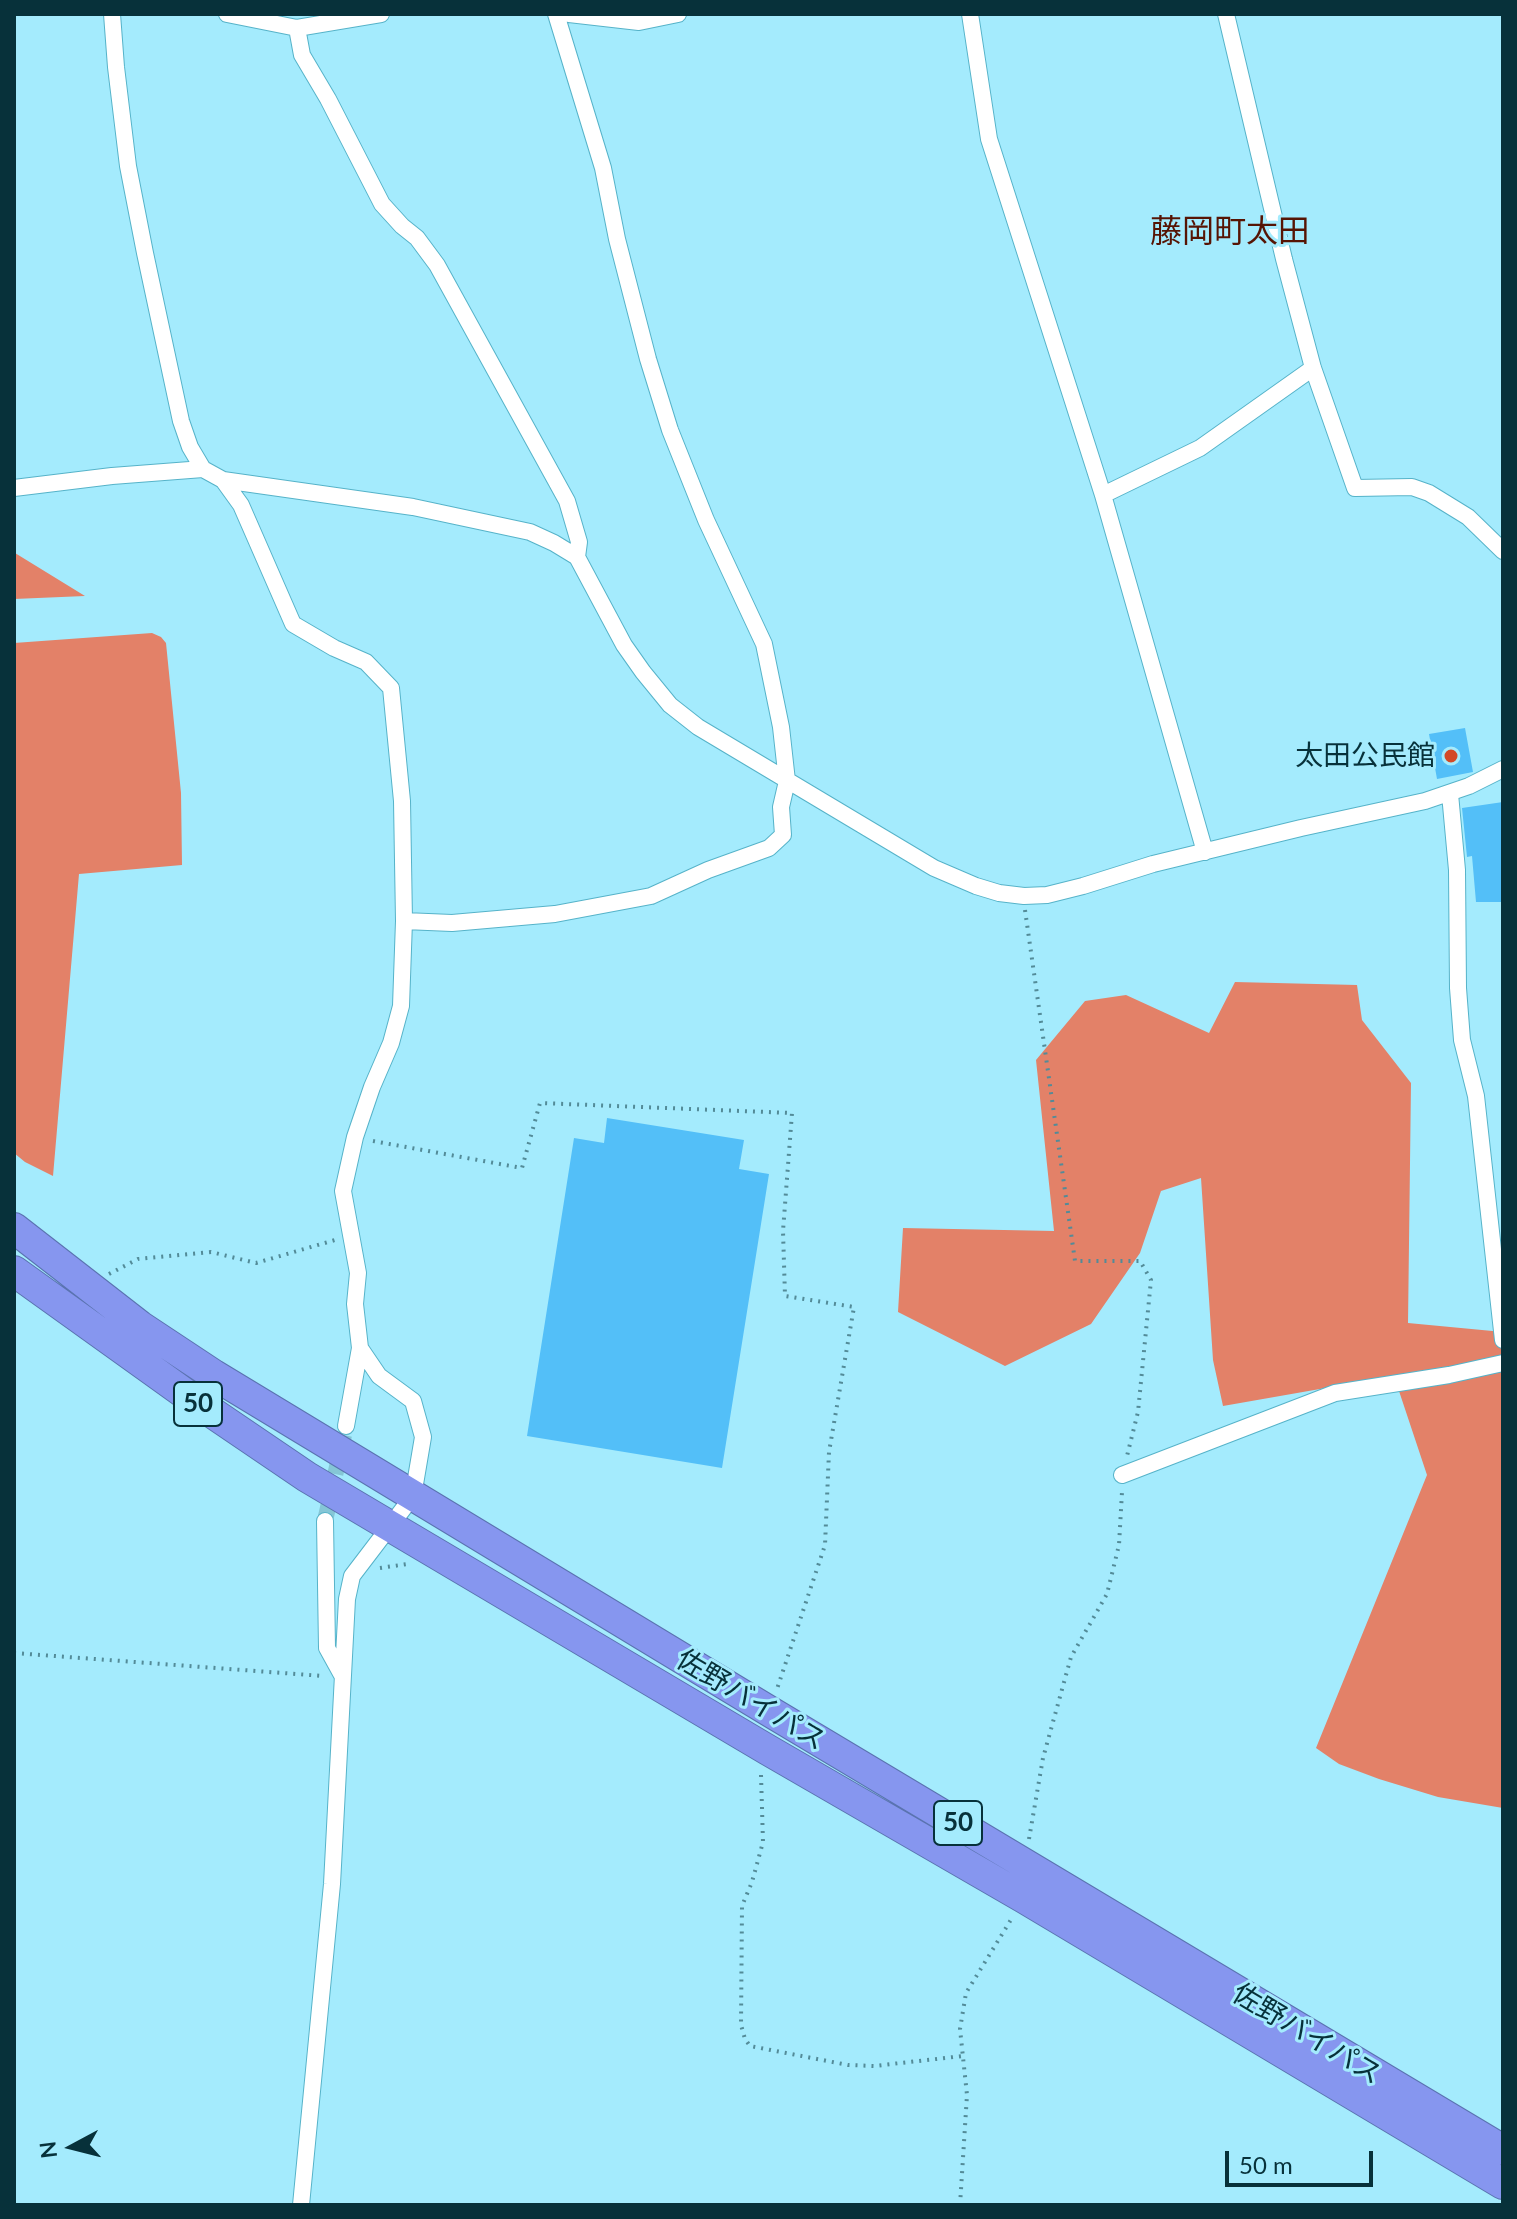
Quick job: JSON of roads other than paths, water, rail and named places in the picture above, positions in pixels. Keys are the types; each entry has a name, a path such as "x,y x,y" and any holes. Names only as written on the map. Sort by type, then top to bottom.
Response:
{"highway":[{"name":"佐野バイパス","path":"14,1228 140,1326 214,1375 1503,2150"},
{"name":"佐野バイパス","path":"14,1271 307,1477 1024,1898 1503,2184"}],"street":[{"path":"112,14 128,166 139,227 181,421 190,447 203,469 223,480 413,507 489,522 530,532 554,543 577,557 624,645 670,705 698,727 934,868 987,890 1024,896 1059,892 1153,864 1450,794 1503,769"},
{"path":"227,14 297,28 381,14"},
{"path":"404,921 452,923 555,914 651,896 708,870 769,848 783,835 781,807 787,781 781,727 764,644 706,520 670,430 617,239 603,168 556,14"},
{"path":"569,14 639,22 678,14"},
{"path":"970,14 989,139 1103,495 1205,852"},
{"path":"1226,14 1313,368 1355,488 1412,487 1429,493 1468,517 1503,551"},
{"path":"297,28 302,55 376,194 402,226 417,238 437,265 567,501 579,542 577,557"},
{"path":"1103,495 1200,448 1313,368"},
{"path":"14,488 203,469"},
{"path":"223,480 241,505 293,624 366,662 391,688 402,801 404,921 401,1006 391,1043 355,1137 343,1191 358,1273 355,1304 360,1348 346,1426"},
{"path":"1450,794 1457,870 1458,988 1462,1040 1476,1096 1503,1340"},
{"path":"301,2205 332,1884 347,1599 352,1576 413,1496 423,1437 413,1401 379,1376 360,1348"},
{"path":"1122,1475 1335,1393 1503,1363"},
{"path":"325,1521 327,1648 343,1678"}],"tunnel":[{"path":"325,1521 346,1426"}],"place":[{"name":"太田公民館","path":"1451,756"}],"district":[{"name":"藤岡町太田","path":"1230,232"}]}
